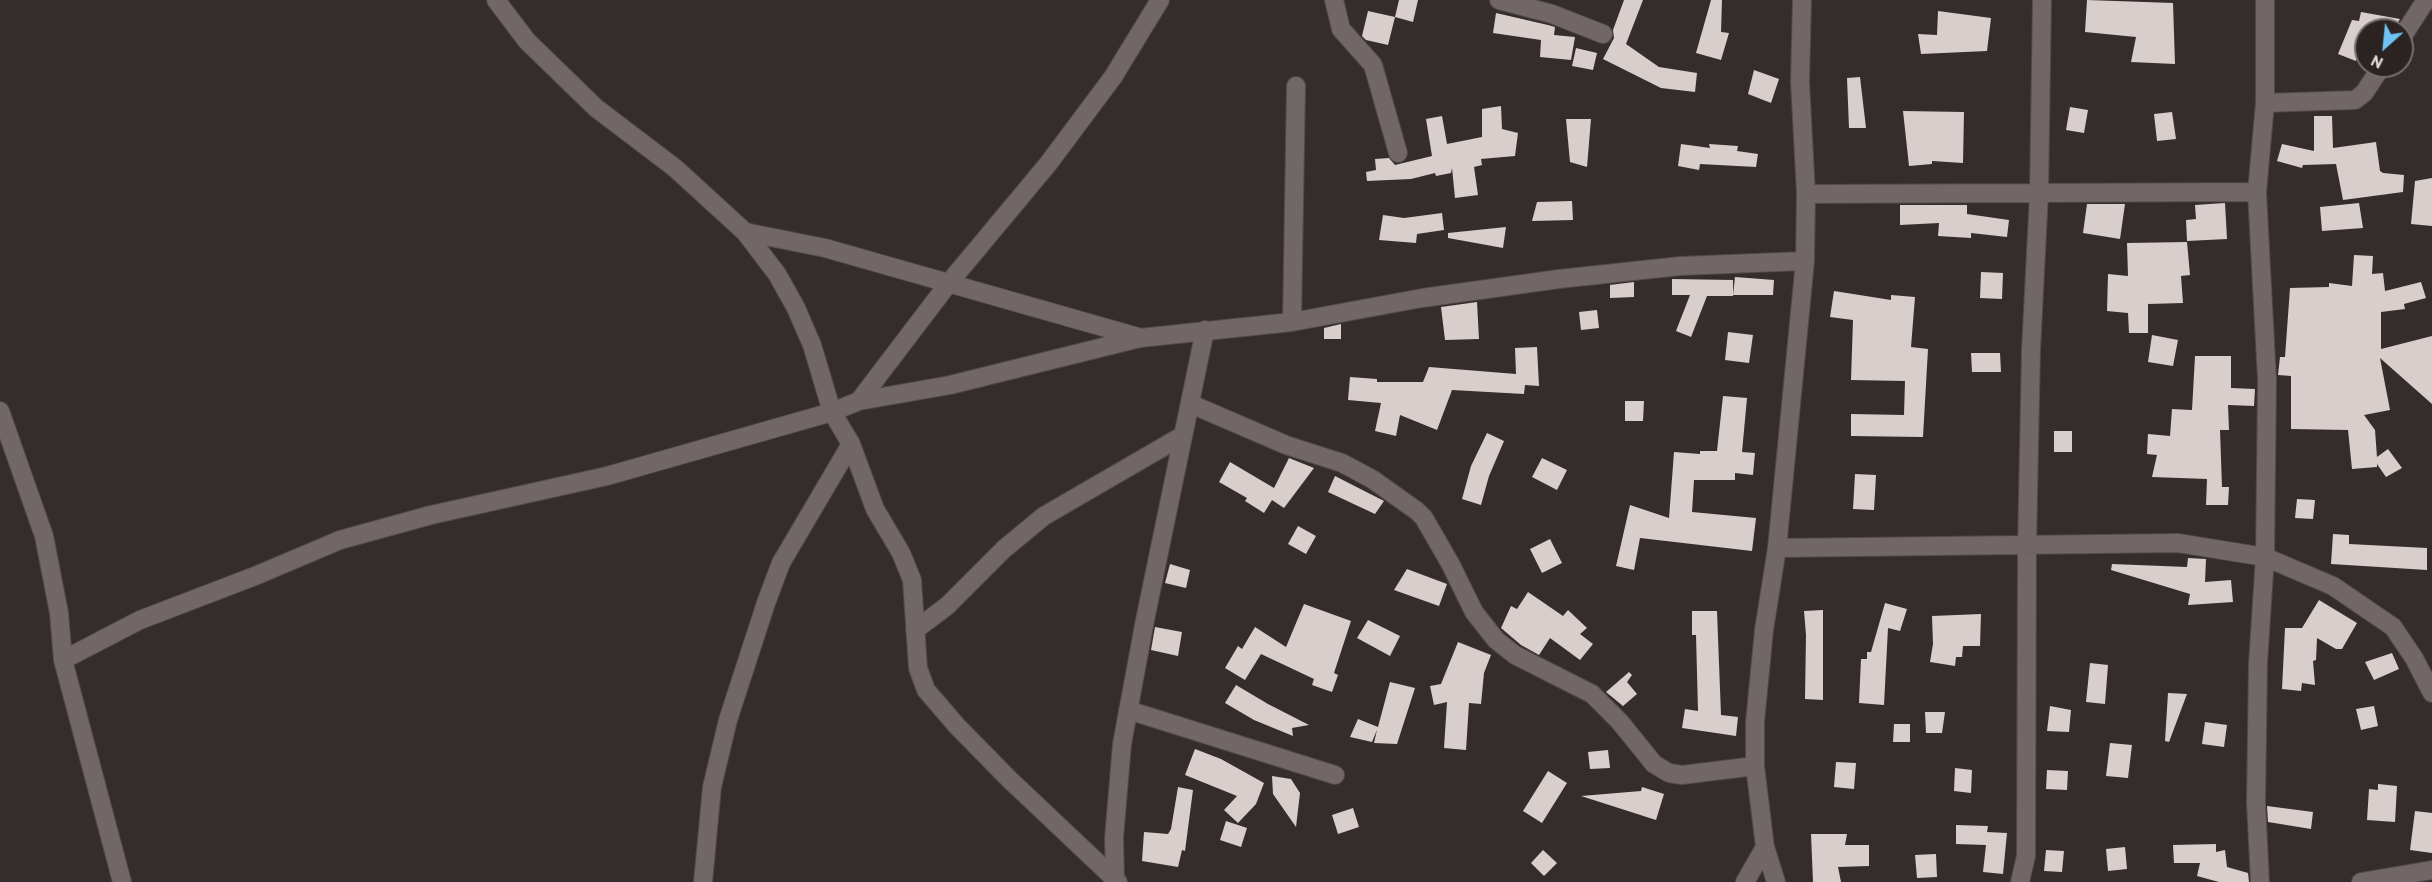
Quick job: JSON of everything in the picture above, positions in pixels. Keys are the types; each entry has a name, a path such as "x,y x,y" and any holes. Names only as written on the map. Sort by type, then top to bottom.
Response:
{"street":[{"path":"496,0 527,41 596,108 675,168 745,232 777,274 796,308 812,345 832,412 851,444 875,509 901,553 912,580 918,668 926,690 957,726 1009,779 1116,880"},
{"path":"859,401 948,284 1048,164 1113,77 1160,0"},
{"path":"1334,0 1341,29 1373,65 1398,153"},
{"path":"1499,0 1552,15 1604,34"},
{"path":"1776,882 1765,847 1755,766 1755,722 1763,640 1777,549 1805,261 1806,194 1800,82 1802,0"},
{"path":"2020,882 2026,856 2027,546 2031,350 2039,194 2042,0"},
{"path":"2260,882 2256,803 2258,663 2265,557 2267,380 2257,192 2265,103 2265,0"},
{"path":"2414,18 2426,0"},
{"path":"2265,103 2355,100 2364,93 2374,78"},
{"path":"1292,322 1296,86"},
{"path":"1806,194 2257,192"},
{"path":"745,232 825,248 1140,338"},
{"path":"63,660 140,620 255,576 340,540 431,515 607,476 832,412 859,401 950,385 1140,338 1292,322 1422,298 1559,279 1680,266 1805,261"},
{"path":"1116,880 1114,838 1128,710 1205,330"},
{"path":"1191,404 1286,444 1342,463 1372,479 1417,511 1424,518 1451,564 1474,612 1496,640 1515,655 1592,694 1620,722 1654,764 1669,773 1682,775 1755,766"},
{"path":"0,411 44,536 59,613 63,660 122,882"},
{"path":"915,630 947,606 1004,549 1044,516 1182,436"},
{"path":"703,882 712,787 728,720 766,603 781,563 851,444"},
{"path":"1777,549 2178,543 2265,557 2333,586 2393,627 2414,658 2432,693"},
{"path":"1128,710 1335,775"},
{"path":"1745,882 1765,847"},
{"path":"2361,882 2432,870"}],"building":[{"path":"1399,0 1418,0 1413,22 1395,17"},
{"path":"1624,0 1643,0 1626,44 1659,67 1697,73 1695,92 1661,88 1603,59 1614,38 1613,30"},
{"path":"1711,0 1722,0 1721,32 1729,33 1721,60 1696,53"},
{"path":"2087,0 2173,3 2175,64 2131,62 2136,37 2085,32"},
{"path":"1368,11 1395,17 1388,45 1366,40 1362,36"},
{"path":"1938,11 1991,18 1987,51 1921,54 1918,34 1937,35"},
{"path":"2361,12 2394,18 2360,18"},
{"path":"1496,13 1555,27 1554,35 1575,37 1571,60 1540,57 1541,40 1493,33"},
{"path":"2352,20 2354,20 2354,60 2338,54"},
{"path":"1576,48 1597,53 1593,70 1572,66"},
{"path":"1754,70 1779,79 1771,103 1748,94"},
{"path":"1860,77 1866,128 1849,128 1847,78"},
{"path":"1501,106 1502,129 1518,133 1515,156 1481,159 1482,165 1474,167 1478,195 1455,198 1452,168 1451,173 1436,176 1435,173 1411,179 1367,181 1366,172 1376,170 1375,159 1389,158 1395,165 1432,156 1426,119 1442,116 1447,144 1482,137 1482,109"},
{"path":"2070,107 2088,110 2084,133 2066,130"},
{"path":"1903,111 1964,112 1963,163 1932,161 1932,164 1909,166"},
{"path":"2172,112 2176,139 2157,141 2154,114"},
{"path":"2314,116 2332,116 2333,148 2376,142 2380,171 2404,175 2403,192 2343,200 2336,164 2303,165 2302,168 2277,161 2282,144 2314,151"},
{"path":"1566,119 1591,119 1587,167 1570,162"},
{"path":"1681,144 1710,148 1709,144 1738,146 1737,151 1758,154 1756,167 1700,164 1699,170 1678,166"},
{"path":"2432,178 2432,226 2411,224 2415,181"},
{"path":"1572,201 1573,220 1532,221 1537,202"},
{"path":"2225,203 2227,239 2187,241 2186,220 2196,219 2195,205"},
{"path":"2359,203 2363,228 2322,231 2320,207"},
{"path":"2087,204 2125,204 2120,239 2083,233"},
{"path":"1900,205 1967,205 1967,214 2009,220 2007,237 1971,233 1971,238 1938,236 1939,223 1900,225"},
{"path":"1442,213 1444,230 1417,234 1416,243 1379,240 1383,215 1404,218"},
{"path":"1506,227 1503,248 1448,238 1448,233"},
{"path":"2187,242 2190,275 2181,276 2183,303 2148,304 2148,333 2129,333 2128,313 2107,311 2108,274 2128,276 2127,243"},
{"path":"2354,255 2373,256 2372,274 2383,273 2385,291 2421,282 2426,298 2404,304 2405,309 2381,312 2381,349 2432,336 2432,404 2380,358 2390,410 2364,415 2375,430 2377,457 2388,449 2402,468 2386,477 2377,464 2377,467 2352,469 2348,430 2291,429 2291,376 2278,375 2280,357 2285,357 2290,288 2329,287 2329,283 2352,286"},
{"path":"1981,272 2003,273 2002,299 1980,298"},
{"path":"1735,277 1774,280 1773,295 1733,295"},
{"path":"1672,279 1733,280 1733,296 1707,296 1691,337 1676,331 1690,295 1672,295"},
{"path":"1634,282 1634,297 1610,298 1610,285"},
{"path":"1834,291 1891,300 1891,295 1915,297 1911,347 1928,349 1923,437 1851,436 1851,414 1904,415 1905,381 1851,380 1853,320 1830,317"},
{"path":"1477,302 1479,339 1445,340 1441,307"},
{"path":"1597,310 1599,328 1581,330 1579,312"},
{"path":"1341,324 1341,339 1324,339 1324,328"},
{"path":"1728,332 1753,335 1749,363 1725,360"},
{"path":"2152,335 2178,340 2173,366 2148,362"},
{"path":"1537,347 1539,386 1525,385 1524,394 1452,390 1437,430 1400,415 1396,436 1375,431 1381,403 1348,400 1350,377 1377,379 1377,382 1423,382 1429,367 1516,374 1515,348"},
{"path":"1971,353 2000,353 2001,372 1972,372"},
{"path":"2195,356 2231,356 2231,388 2255,389 2254,406 2228,405 2229,430 2220,430 2222,487 2229,487 2228,505 2206,505 2207,479 2152,477 2157,455 2147,454 2148,434 2170,436 2172,409 2192,410"},
{"path":"1723,396 1747,398 1742,452 1755,453 1753,475 1735,473 1735,480 1694,480 1692,512 1756,518 1752,551 1640,538 1634,570 1616,566 1630,505 1669,518 1674,452 1700,454 1700,451 1717,451"},
{"path":"1625,401 1644,401 1643,421 1625,421"},
{"path":"2054,431 2072,431 2072,452 2054,452"},
{"path":"1487,433 1504,441 1489,476 1481,505 1462,499 1471,466"},
{"path":"1289,458 1314,468 1284,508 1272,500 1264,513 1245,501 1247,498 1219,482 1230,462 1274,488"},
{"path":"1542,458 1567,470 1557,490 1532,477"},
{"path":"1855,474 1876,475 1874,510 1853,509"},
{"path":"1335,476 1384,501 1375,514 1328,492"},
{"path":"2297,499 2315,500 2313,519 2295,518"},
{"path":"1298,526 1316,536 1306,554 1288,544"},
{"path":"2333,534 2349,535 2349,544 2427,548 2427,570 2331,564"},
{"path":"1550,539 1562,563 1542,573 1530,549"},
{"path":"2188,558 2206,559 2205,582 2231,580 2233,602 2188,605 2190,594 2111,570 2112,564 2187,567"},
{"path":"1170,564 1190,570 1186,588 1165,583"},
{"path":"1407,569 1447,584 1439,606 1394,590"},
{"path":"1528,592 1563,616 1568,610 1587,628 1580,634 1593,644 1580,660 1550,638 1539,655 1521,645 1501,628 1511,606 1517,609"},
{"path":"2319,600 2357,623 2342,649 2336,649 2317,638 2316,660 2313,661 2315,685 2302,683 2301,691 2282,689 2285,628 2302,628"},
{"path":"1885,603 1907,609 1900,631 1888,628 1884,705 1859,703 1861,659 1867,659 1867,652 1871,652"},
{"path":"1304,604 1351,621 1334,673 1338,675 1332,692 1312,685 1314,679 1261,654 1245,680 1225,668 1238,646 1242,649 1255,627 1286,647"},
{"path":"1823,610 1823,700 1805,699 1804,611"},
{"path":"1692,611 1717,611 1721,715 1738,717 1736,736 1682,728 1685,709 1698,711 1696,635 1692,635"},
{"path":"1981,614 1980,646 1963,646 1962,657 1956,657 1955,666 1930,662 1933,644 1932,616"},
{"path":"1368,620 1400,636 1390,656 1357,638"},
{"path":"1155,627 1182,632 1178,656 1151,650"},
{"path":"1458,642 1491,655 1484,673 1481,704 1469,703 1466,750 1444,748 1447,702 1434,705 1430,686 1441,684"},
{"path":"2392,653 2399,669 2374,680 2365,662"},
{"path":"2090,663 2108,665 2105,704 2086,702"},
{"path":"1629,672 1632,675 1627,682 1637,694 1623,706 1606,692"},
{"path":"1390,682 1415,688 1397,744 1374,743 1377,730 1372,742 1350,737 1358,719 1378,727"},
{"path":"1236,685 1309,725 1292,728 1293,736 1254,720 1225,703"},
{"path":"2168,693 2187,694 2169,742 2165,741"},
{"path":"2050,706 2071,710 2069,732 2047,731"},
{"path":"2374,706 2378,726 2361,730 2356,709"},
{"path":"1925,712 1945,712 1942,733 1926,733"},
{"path":"2205,722 2227,725 2224,747 2202,744"},
{"path":"1894,724 1910,724 1910,742 1893,742"},
{"path":"2110,743 2132,745 2128,778 2106,776"},
{"path":"1195,749 1221,759 1264,783 1256,804 1238,823 1224,810 1237,796 1185,775"},
{"path":"1608,750 1610,768 1590,769 1588,752"},
{"path":"1836,762 1856,763 1854,789 1834,787"},
{"path":"1955,768 1972,770 1971,793 1954,791"},
{"path":"2047,770 2068,771 2067,790 2046,789"},
{"path":"1548,771 1567,783 1542,823 1523,811"},
{"path":"1272,776 1291,779 1300,793 1296,827 1273,794"},
{"path":"2378,784 2397,786 2395,822 2367,820 2369,789 2378,790"},
{"path":"1178,787 1193,790 1185,851 1182,850 1178,867 1142,861 1144,832 1168,834 1171,829"},
{"path":"1642,787 1664,794 1656,820 1581,796 1641,791"},
{"path":"2267,806 2313,812 2311,829 2268,822"},
{"path":"1353,808 1359,827 1338,834 1332,815"},
{"path":"2415,811 2432,813 2432,853 2410,850"},
{"path":"1226,821 1247,828 1241,847 1220,840"},
{"path":"1956,825 1988,826 1987,832 2007,833 2003,874 1983,872 1986,845 1956,844"},
{"path":"1811,834 1847,834 1845,845 1869,845 1869,866 1838,867 1841,882 1813,882"},
{"path":"2216,844 2216,852 2225,850 2227,867 2248,873 2249,882 2219,882 2197,876 2200,863 2174,863 2173,845"},
{"path":"2125,847 2127,869 2108,871 2106,849"},
{"path":"1543,850 1557,863 1544,876 1531,863"},
{"path":"2046,850 2064,851 2062,872 2044,871"},
{"path":"1936,854 1937,877 1917,878 1915,855"}]}
